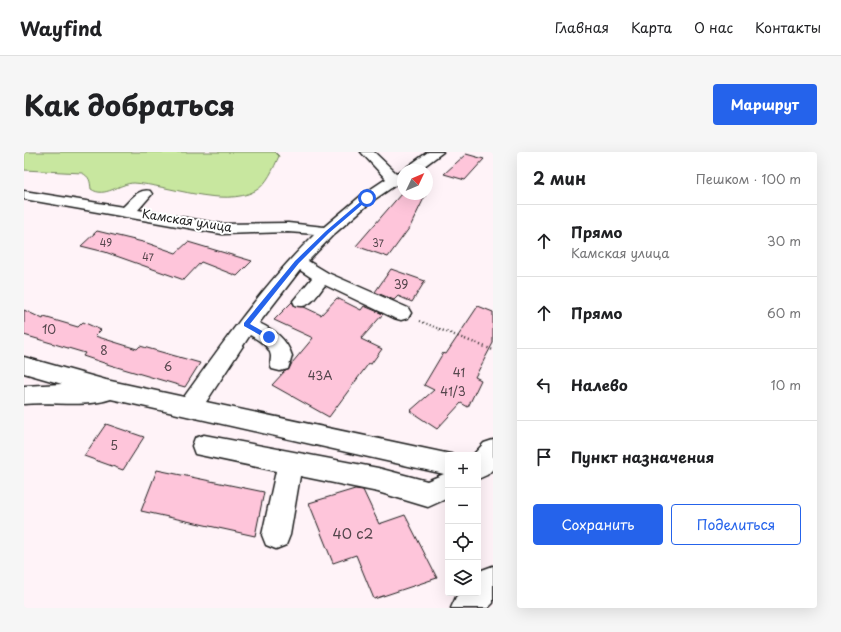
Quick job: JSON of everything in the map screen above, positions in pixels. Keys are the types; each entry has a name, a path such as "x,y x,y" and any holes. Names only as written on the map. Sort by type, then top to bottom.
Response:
{"lane":[{"path":"419,164 437,152"},
{"path":"371,157 397,176"},
{"path":"367,198 366,190 369,179 371,157"},
{"path":"189,408 246,324 297,262 327,232 367,198 397,178"},
{"path":"126,212 145,194"},
{"name":"Камская улица","path":"24,195 222,228 246,230 301,227 327,232"},
{"path":"297,262 313,270 322,277 401,314"},
{"path":"302,301 322,277"},
{"path":"246,324 269,337 276,344 281,352 280,363"},
{"path":"24,365 107,389 445,463"},
{"path":"24,396 43,393 97,394 105,392 107,389"},
{"path":"204,446 378,480 428,494 445,486"},
{"path":"481,464 493,451"},
{"path":"276,536 290,462"},
{"path":"467,608 493,581"}],"path":[{"path":"401,314 493,350"}],"green space":[{"path":"24,152 275,152 279,156 270,175 263,185 255,191 242,196 228,197 196,194 134,183 123,185 107,191 96,192 91,189 87,176 82,173 24,170"}],"building":[{"path":"466,154 484,159 465,180 444,174"},
{"path":"397,199 397,200 423,200 410,227 388,257 356,246"},
{"path":"97,231 147,243 176,253 188,242 252,261 237,276 201,262 184,280 105,252 81,246"},
{"path":"391,269 425,281 412,302 398,296 394,300 375,292"},
{"path":"337,298 361,310 364,306 383,314 361,339 382,349 371,364 369,363 329,417 272,385 284,372 289,369 292,363 313,338 274,320 292,302 295,306 304,307 321,315"},
{"path":"478,306 493,312 493,343 475,377 481,380 468,407 461,403 437,429 410,411 434,390 424,385 443,353 446,354"},
{"path":"24,310 43,319 44,317 78,327 83,322 101,330 95,336 137,349 140,346 200,363 185,387 110,365 83,356 85,353 24,335"},
{"path":"106,424 144,437 123,470 84,456"},
{"path":"157,470 264,492 255,536 141,511"},
{"path":"355,489 363,490 379,524 405,515 437,578 374,599 356,555 333,563 309,503"}],"route":[{"path":"269,337 246,324 291,268 327,232 367,198"}]}
